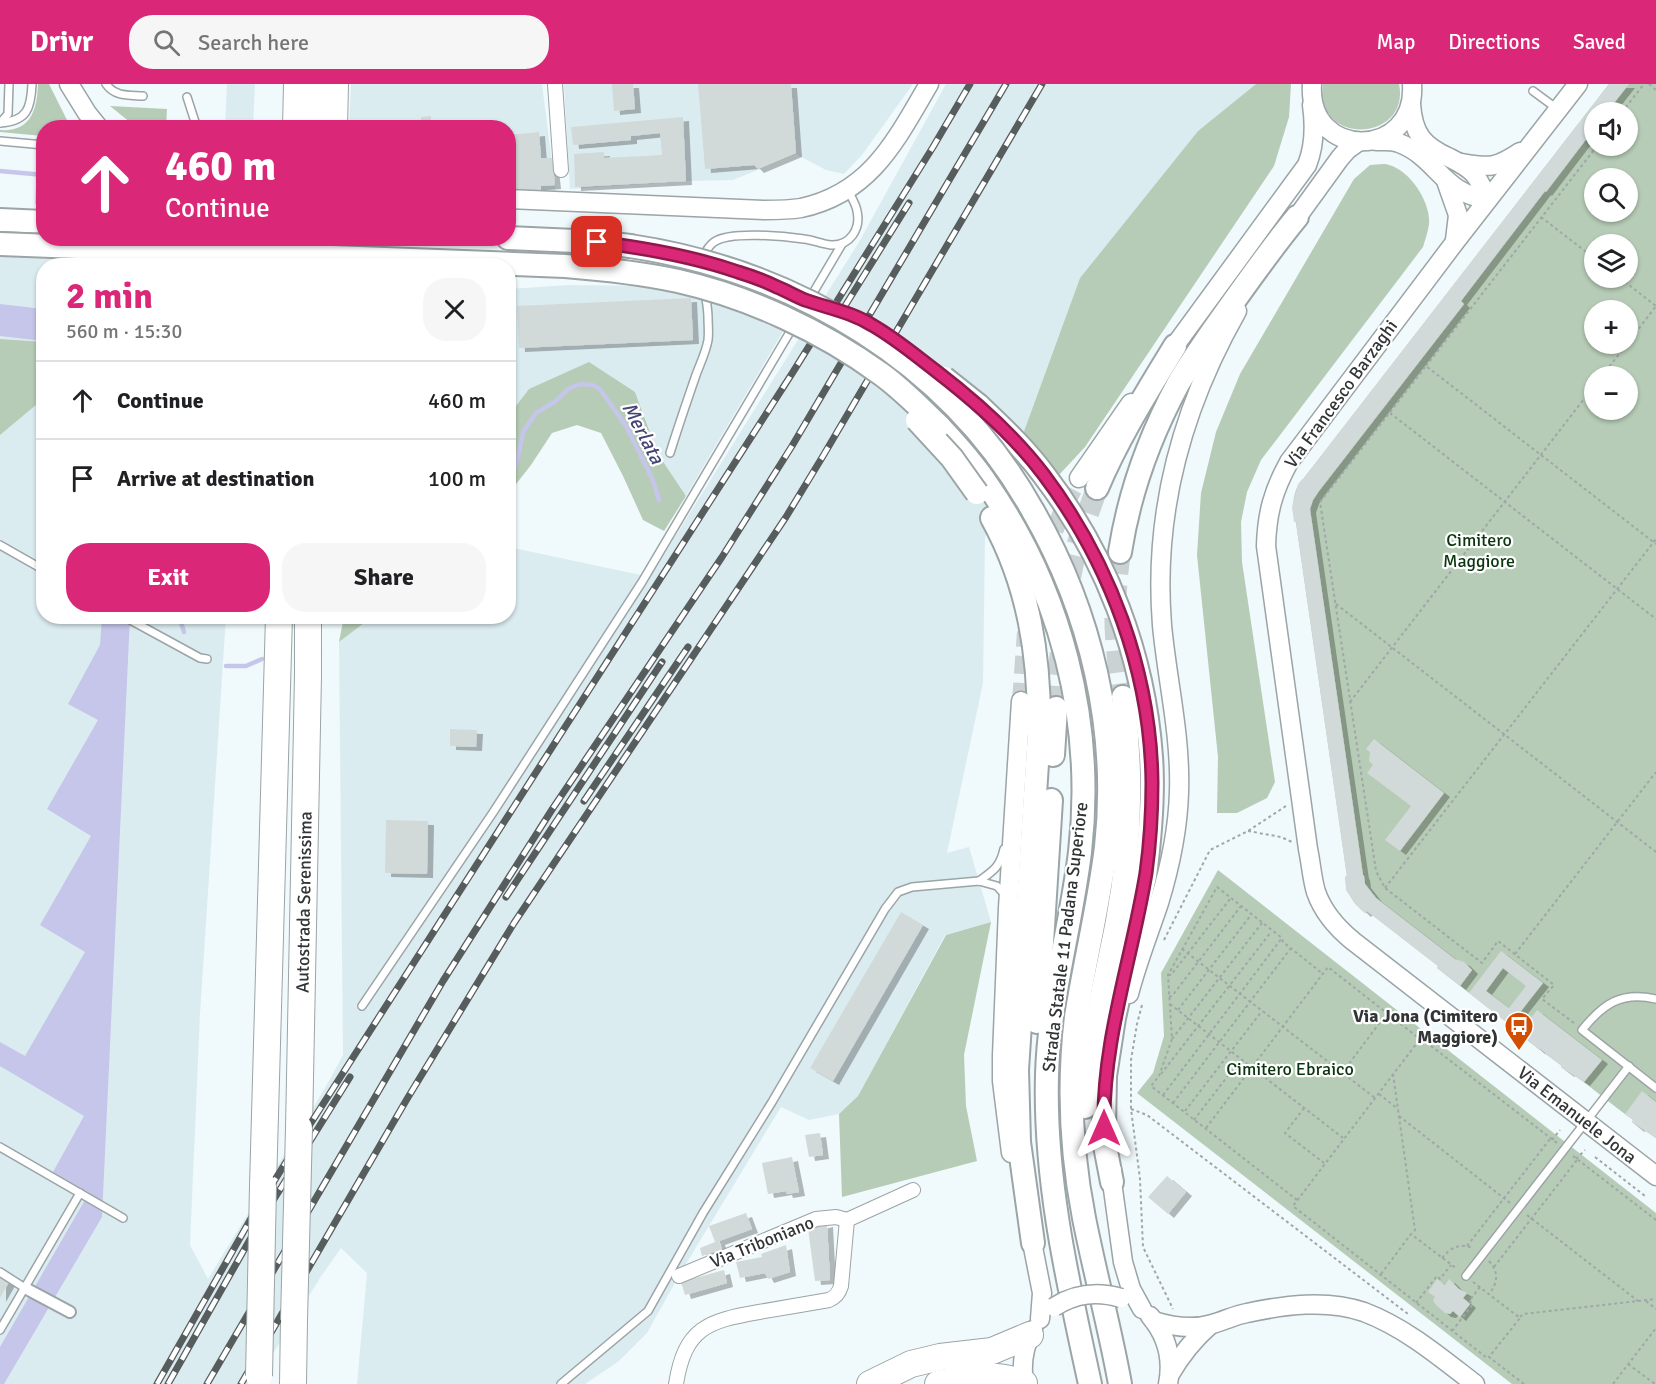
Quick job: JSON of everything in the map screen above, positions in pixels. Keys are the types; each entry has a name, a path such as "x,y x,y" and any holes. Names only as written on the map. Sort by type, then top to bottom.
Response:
{"highway":[{"path":"287,84 287,120"},
{"path":"296,120 297,84"},
{"path":"316,120 317,84"},
{"path":"334,120 335,84"},
{"path":"1120,552 1142,467 1152,439 1174,393 1192,361 1231,305 1297,217"},
{"path":"0,220 36,222"},
{"name":"Strada Statale 11 Padana Superiore","path":"516,238 597,242 659,251 707,262 774,285 826,310 894,352 969,420 996,452 1033,511 1062,567 1087,636 1100,691 1107,748 1109,799 1106,845 1076,1017 1071,1091 1073,1140 1079,1189 1120,1384"},
{"name":"Strada Statale 11 Padana Superiore","path":"0,244 36,245"},
{"name":"Strada Statale 11 Padana Superiore","path":"52,246 361,258"},
{"name":"Strada Statale 11 Padana Superiore","path":"516,264 594,268 649,275 700,287 750,304 791,321 819,336 881,374 917,405 954,442 986,482 1022,543 1047,597 1064,645 1076,696 1083,769 1079,854 1053,1004 1046,1077 1047,1128 1064,1263 1089,1384"},
{"path":"802,299 852,314 882,330 978,405 1022,448 1044,475 1086,541 1119,612 1141,686 1151,758 1152,807 1145,876 1114,1018 1105,1084 1105,1146 1112,1182"},
{"path":"791,321 824,352 899,404 952,458 977,493 999,531 1022,588 1029,614 1037,659 1040,733 1017,1088 1018,1142 1033,1243"},
{"path":"1088,483 1110,459 1126,427 1175,346"},
{"path":"259,1380 279,624"},
{"path":"308,624 308,675"},
{"path":"308,675 313,624"},
{"name":"Autostrada Serenissima","path":"294,1384 308,675"},
{"path":"1114,1349 1089,1174 1085,1124 1086,1089 1093,1032 1117,921 1128,840 1130,762 1123,697"},
{"path":"1056,708 1038,1003 1035,1106 1040,1156 1064,1263"},
{"path":"874,1381 911,1365 940,1357 992,1351 1041,1320"},
{"path":"938,1384 991,1376 1001,1376 1024,1384"}],"street":[{"path":"69,84 93,120"},
{"path":"555,84 561,170"},
{"path":"516,199 784,210 822,202 857,184 882,158 929,84"},
{"path":"1175,346 1307,165 1314,135 1312,84"},
{"path":"1412,84 1412,120 1418,134 1430,147 1460,163 1474,174 1488,199"},
{"name":"Via Francesco Barzaghi","path":"1301,796 1266,546 1270,504 1278,482 1289,462 1578,84"},
{"path":"1169,1379 1170,1359 1167,1345 1161,1332 1131,1289 1123,1262 1112,1182 1111,1105 1118,1038 1131,985 1167,873 1177,818 1178,741 1161,597 1161,556 1174,465 1194,401 1214,355 1236,312 1297,217 1347,150 1392,133 1404,120 1411,104"},
{"path":"1312,105 1317,117 1326,128 1341,138 1367,142 1396,142 1413,149 1428,160 1446,181 1462,193 1474,198 1488,199"},
{"path":"1460,163 1489,167 1501,164 1529,147"},
{"path":"1446,181 1458,215 1455,242"},
{"path":"1021,701 1002,1028 1002,1081 1011,1153 1033,1243 1042,1293 1041,1320"},
{"name":"Via Emanuele Jona","path":"1301,796 1316,892 1325,910 1342,932 1656,1176"},
{"name":"Via Triboniano","path":"679,1276 816,1219 836,1217 847,1220 913,1190"},
{"path":"676,1384 683,1354 697,1333 707,1326 729,1317 834,1298 841,1286 847,1220"},
{"path":"26,1288 70,1312"},
{"path":"1024,1384 1023,1353 1041,1320 1068,1299 1087,1294 1106,1294 1121,1298 1169,1326 1210,1325 1243,1314 1285,1306 1328,1305 1347,1308 1378,1318 1423,1344 1475,1384"},
{"path":"1169,1379 1185,1350 1210,1325"}],"lane":[{"path":"0,123 8,114 9,84"},
{"path":"0,123 11,122 22,117 31,100 32,84"},
{"path":"106,84 114,93 120,95 143,96"},
{"path":"1533,91 1558,110"},
{"path":"187,97 194,120"},
{"path":"0,141 36,144"},
{"path":"670,453 708,340 708,313 703,273 704,257 710,245 729,237 748,236 805,239 824,244 842,244 854,234 858,218 848,190"},
{"path":"362,1006 494,811 642,582 842,244"},
{"path":"0,545 36,565"},
{"path":"136,624 200,658 207,659"},
{"path":"978,881 996,868 1004,853 1017,781"},
{"path":"561,1384 648,1311 703,1213 772,1102 885,909 898,892 912,887 978,881 997,886 1003,891 1008,908"},
{"path":"1656,999 1637,996 1618,1000 1600,1009 1582,1030 1656,1088"},
{"path":"1466,1276 1629,1066"},
{"path":"0,1147 123,1218"},
{"path":"0,1330 80,1193"},
{"path":"0,1272 26,1288"}],"path":[{"path":"1630,102 1644,84"},
{"path":"1649,84 1656,90"},
{"path":"1582,1030 1542,999 1554,985 1515,954 1498,941 1482,963 1385,888 1376,872 1320,502 1589,156"},
{"path":"1541,217 1584,250"},
{"path":"1633,288 1656,306 1638,329"},
{"path":"1610,366 1619,354"},
{"path":"1385,888 1655,542 1426,366"},
{"path":"1350,702 1584,399"},
{"path":"1390,413 1656,619"},
{"path":"1336,604 1656,852"},
{"path":"1515,954 1656,772"},
{"path":"1164,941 1210,850 1248,831 1301,796"},
{"path":"1248,831 1281,837 1308,849"},
{"path":"1172,1039 1168,975 1217,887 1282,938 1283,942 1323,974"},
{"path":"1168,975 1171,975 1231,898"},
{"path":"1170,997 1241,906"},
{"path":"1178,1010 1252,914"},
{"path":"1159,1076 1172,1039 1262,922"},
{"path":"1272,931 1151,1086 1297,1200"},
{"path":"1162,1095 1282,938"},
{"path":"1173,1103 1291,948"},
{"path":"1182,950 1375,1098"},
{"path":"1206,1128 1328,967 1656,1220"},
{"path":"1143,1003 1131,1060 1131,1109 1140,1179 1143,1247 1169,1303 1191,1327"},
{"path":"1170,1004 1344,1139"},
{"path":"1184,1112 1262,1011"},
{"path":"1342,1072 1387,1014"},
{"path":"1420,1039 1293,1206 1452,1331 1524,1384"},
{"path":"1194,1120 1241,1059"},
{"path":"1393,1074 1415,1230 1411,1234"},
{"path":"1378,1094 1398,1109"},
{"path":"1304,1108 1285,1133 1324,1164"},
{"path":"1131,1109 1147,1115 1410,1315"},
{"path":"1467,1246 1560,1130"},
{"path":"1494,1267 1585,1150"},
{"path":"1595,1157 1645,1196"},
{"path":"1416,1303 1437,1276 1440,1279 1451,1265"},
{"path":"1452,1331 1473,1304 1469,1301 1480,1287"},
{"path":"1520,1318 1523,1314 1656,1299"},
{"path":"1645,1300 1656,1309"},
{"path":"1613,1384 1656,1328"},
{"path":"1628,1364 1655,1384"}],"shaded area":[{"path":"227,84 255,84 253,120 225,120"},
{"path":"351,84 542,84 556,193 516,192 516,120 349,120"},
{"path":"564,84 913,84 862,155 844,174 826,170 796,154 733,180 570,189"},
{"path":"946,84 1256,84 1198,131 1080,278 985,538 983,683 947,853 969,847 991,922 945,935 858,1096 839,1114 809,1120 781,1107 681,1272 647,1333 619,1361 585,1384 357,1384 367,1273 341,1248 254,1384 0,1384 0,253 49,258 36,258 36,624 226,624 200,1014 190,1245 208,1279 343,1055 339,642 363,624 516,624 516,548 650,577 859,242"},
{"path":"569,285 695,289 785,328 686,496 658,454 635,392 529,389 516,406 516,289"}],"green space":[{"path":"38,84 49,84 67,120 36,120 36,135 0,132 0,130 10,130 25,123 34,111"},
{"path":"1256,84 1291,84 1289,117 1274,166 1085,447 1058,476 1023,434 1080,278 1198,131"},
{"path":"1323,84 1399,84 1399,103 1391,117 1378,126 1362,129 1347,127 1333,119 1324,105"},
{"name":"Cimitero Maggiore","path":"1609,84 1656,84 1656,1138 1644,1132 1632,1122 1633,1120 1561,1067 1367,911 1365,913 1351,897 1345,877 1347,876 1293,512 1295,493 1300,482 1584,116 1584,156 1638,156 1638,102 1595,102"},
{"path":"110,106 167,109 166,120 127,120"},
{"path":"1382,164 1397,168 1412,181 1427,207 1428,230 1423,247 1261,460 1247,492 1241,522 1242,562 1275,782 1267,798 1237,813 1217,813 1218,757 1197,555 1201,493 1216,432 1240,374 1354,179 1370,165"},
{"path":"0,339 36,341 36,405 0,435"},
{"path":"589,362 635,392 658,454 686,496 664,531 643,520 601,433 577,425 552,433 516,484 516,406 529,389"},
{"path":"342,624 363,624 339,642"},
{"name":"Cimitero Ebraico","path":"1218,870 1656,1213 1656,1384 1512,1384 1137,1093 1153,1073 1164,1036 1161,973"},
{"path":"991,922 964,1055 966,1106 977,1161 842,1197 839,1114 858,1096 946,935"}],"water":[{"path":"0,304 36,308 36,340 0,336"},
{"path":"102,624 130,624 102,1217 4,1384 0,1384 0,1347 89,1193 53,1172 84,1116 0,1066 0,1042 25,1056 85,952 40,925 91,836 47,809 98,720 68,704 100,645"}],"building":[{"path":"612,84 633,84 635,109 614,111"},
{"path":"698,84 791,84 796,153 758,169 754,165 705,169"},
{"path":"1609,84 1629,84 1615,102 1595,102"},
{"path":"431,116 431,120 421,120 421,117"},
{"path":"1584,116 1584,142 1461,301 1464,304 1319,491 1310,509 1365,884 1376,898 1472,970 1460,986 1367,911 1365,913 1355,904 1346,890 1345,877 1347,877 1292,507 1298,484"},
{"path":"683,117 686,181 575,187 574,154 604,152 604,158 662,155 660,133 631,136 631,140 573,145 571,127"},
{"path":"539,132 541,158 552,158 555,185 541,186 541,193 516,192 516,134"},
{"path":"82,250 124,252 129,258 81,258"},
{"path":"691,298 693,340 519,348 517,306"},
{"path":"450,729 477,730 476,747 450,746"},
{"path":"1374,739 1444,793 1400,851 1385,840 1411,806 1367,773 1373,765 1369,761 1370,752 1366,749"},
{"path":"386,820 428,821 427,874 385,873"},
{"path":"901,912 923,925 833,1081 810,1068"},
{"path":"1501,951 1543,983 1510,1025 1469,993","holes":["1503,968 1526,986 1509,1008 1486,991"]},
{"path":"1537,1010 1602,1060 1584,1082 1561,1067 1520,1033"},
{"path":"1642,1091 1656,1102 1656,1138 1632,1122 1633,1120 1625,1114"},
{"path":"820,1133 823,1155 809,1157 805,1135"},
{"path":"792,1157 799,1192 787,1194 786,1191 768,1194 762,1163"},
{"path":"1167,1176 1186,1192 1168,1214 1148,1197"},
{"path":"746,1213 752,1229 719,1241 722,1249 702,1256 700,1248 715,1242 709,1226"},
{"path":"827,1223 830,1280 815,1281 808,1228"},
{"path":"786,1245 790,1272 768,1279 765,1273 740,1278 736,1262 762,1257 761,1254"},
{"path":"724,1270 727,1283 685,1295 681,1282"},
{"path":"0,1277 9,1282 0,1298"},
{"path":"1437,1279 1445,1285 1449,1279 1467,1293 1463,1298 1470,1304 1460,1317 1453,1311 1450,1314 1445,1313 1436,1305 1433,1300 1435,1297 1428,1292"}],"waterway":[{"name":"Merlata","path":"0,171 36,174"},
{"name":"Merlata","path":"516,464 523,432 536,413 556,401 568,389 580,384 592,385 599,388 626,426 652,478 659,500"},
{"name":"Merlata","path":"182,624 184,632"},
{"name":"Merlata","path":"226,666 246,666 262,659"}],"tunnel":[{"path":"1036,581 1055,528 1079,478"},
{"path":"1056,708 1064,620 1072,568 1097,488"},
{"path":"1120,552 1116,590 1116,624 1123,697"},
{"path":"1021,701 1026,632"}],"railway":[{"path":"157,1384 253,1215 291,1154 793,372 970,84"},
{"path":"207,1384 443,981 553,808 722,557 792,446 1006,84"},
{"path":"241,1384 407,1099 514,923 786,517 1042,84"},
{"path":"830,330 909,203"},
{"path":"584,801 688,647"},
{"path":"506,897 662,662"},
{"path":"168,1384 261,1220 350,1077"}],"place":[{"name":"Via Jona (Cimitero Maggiore)","path":"1519,1052"}],"route":[{"path":"597,242 650,249 707,262 774,285 802,299 852,314 882,330 952,383 1022,448 1044,475 1086,541 1116,603 1136,662 1146,710 1152,783 1145,876 1110,1040 1104,1092 1104,1128"}]}
